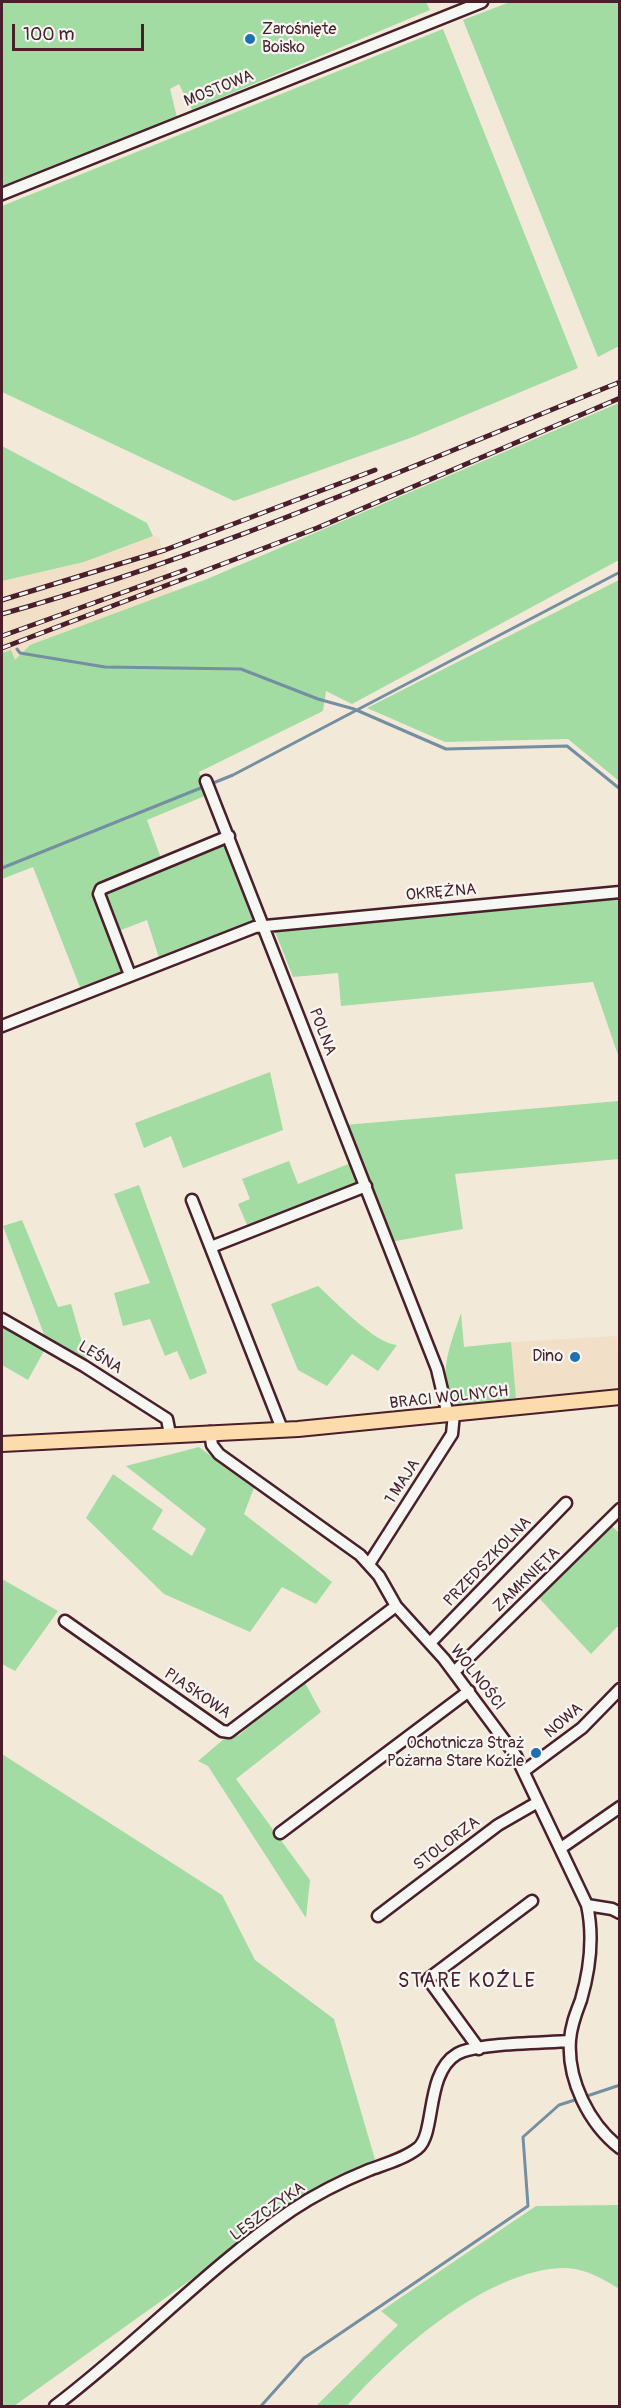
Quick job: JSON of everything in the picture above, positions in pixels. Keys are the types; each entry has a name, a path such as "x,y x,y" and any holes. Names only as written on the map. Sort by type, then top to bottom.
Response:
{"main road":[{"name":"BRACI WOLNYCH","path":"2,1444 282,1430 620,1397"}],"street":[{"name":"MOSTOWA","path":"2,194 482,2"},
{"name":"POLNA","path":"207,784 265,925 437,1369 451,1414"},
{"path":"130,975 99,894 101,889 228,836"},
{"name":"OKRĘŻNA","path":"265,925 620,892"},
{"path":"2,1026 247,929 265,925"},
{"path":"211,1247 366,1186"},
{"path":"192,1200 282,1430"},
{"name":"LEŚNA","path":"2,1319 84,1366 167,1419 170,1434"},
{"name":"1 MAJA","path":"369,1564 452,1434 451,1414"},
{"name":"WOLNOŚCI","path":"210,1432 212,1445 219,1454 369,1564 396,1606 469,1691 507,1742 524,1771 587,1905 591,1922 589,1963 570,2041 578,2092 593,2121 620,2148"},
{"name":"PRZEDSZKOLNA","path":"430,1643 566,1503"},
{"name":"ZAMKNIĘTA","path":"454,1672 620,1509"},
{"name":"PIASKOWA","path":"65,1621 222,1731 229,1732 396,1606"},
{"name":"NOWA","path":"524,1771 582,1728 620,1689"},
{"path":"280,1833 469,1691"},
{"name":"STOLORZA","path":"378,1916 498,1825 538,1802"},
{"path":"561,1848 620,1807"},
{"path":"479,2049 428,1978 532,1901"},
{"path":"587,1905 612,1909 620,1913"},
{"name":"LESZCZYKA","path":"55,2406 169,2307 292,2210 344,2181 395,2160 420,2146 426,2133 432,2101 444,2068 458,2053 570,2041"}],"shaded area":[{"path":"153,536 159,537 175,599 2,667 2,581 84,562"},
{"path":"617,1336 619,1390 516,1398 511,1342"}],"green space":[{"path":"2,2 426,2 430,10 192,110 179,84 170,89 177,117 2,187"},
{"path":"510,2 619,2 619,346 598,357 463,20"},
{"path":"443,29 578,368 413,437 234,501 2,392 2,206"},
{"path":"619,403 619,560 352,704 326,691 323,711 199,772 207,795 147,820 162,861 98,887 126,974 81,990 33,867 2,879 2,653 11,650 15,660 30,645 207,579"},
{"path":"2,446 147,523 153,536 84,562 2,581"},
{"path":"619,580 619,781 568,739 445,742 367,708"},
{"path":"227,843 255,915 254,922 159,958 147,920 116,932 104,893"},
{"path":"619,897 619,1058 593,982 341,1006 338,973 293,977 274,929"},
{"path":"270,1072 283,1130 183,1168 171,1136 144,1148 135,1123"},
{"path":"619,1101 619,1159 455,1174 463,1229 390,1242 345,1125"},
{"path":"289,1161 298,1184 351,1163 359,1182 248,1227 238,1204 250,1199 242,1179"},
{"path":"139,1185 207,1373 190,1380 177,1351 165,1356 150,1319 123,1326 114,1293 150,1283 114,1194"},
{"path":"22,1220 58,1307 71,1304 88,1363 45,1337 3,1226"},
{"path":"318,1286 367,1330 388,1343 397,1345 378,1371 352,1354 327,1386 298,1370 271,1304"},
{"path":"461,1313 464,1347 511,1342 516,1398 459,1405 451,1402 447,1391 447,1357"},
{"path":"2,1324 45,1349 28,1380 2,1365"},
{"path":"199,1447 254,1488 244,1514 332,1582 316,1604 282,1587 250,1632 164,1594 86,1518 113,1474 163,1510 152,1529 192,1556 206,1529 126,1466"},
{"path":"610,1524 619,1533 619,1625 591,1654 538,1597"},
{"path":"2,1579 58,1611 15,1671 2,1664"},
{"path":"304,1681 321,1712 236,1779 310,1880 306,1918 208,1766 198,1761 224,1739 239,1735"},
{"path":"2,1754 222,1895 255,1960 334,2019 376,2163 283,2214 14,2406 2,2406"},
{"path":"619,2205 619,2289 600,2278 571,2268 535,2272 505,2282 445,2317 417,2338 390,2361 347,2406 316,2406 398,2325 381,2311 536,2206"}],"waterway":[{"path":"2,868 233,775 620,572"},
{"path":"17,649 20,653 105,667 241,669 318,699 354,709 446,749 567,746 620,789"},
{"path":"584,2097 620,2085"},
{"path":"261,2406 304,2358 528,2206 523,2137 559,2105 578,2099"}],"railway":[{"path":"2,614 158,565 314,507 620,382"},
{"path":"2,648 317,528 620,398"},
{"path":"2,600 165,550 375,470"},
{"path":"2,636 185,570"}],"place":[{"name":"Zarośnięte Boisko","path":"250,39"},
{"name":"Dino","path":"575,1357"},
{"name":"Ochotnicza Straż Pożarna Stare Koźle","path":"536,1753"}],"district":[{"name":"STARE KOŹLE","path":"467,1982"}]}
